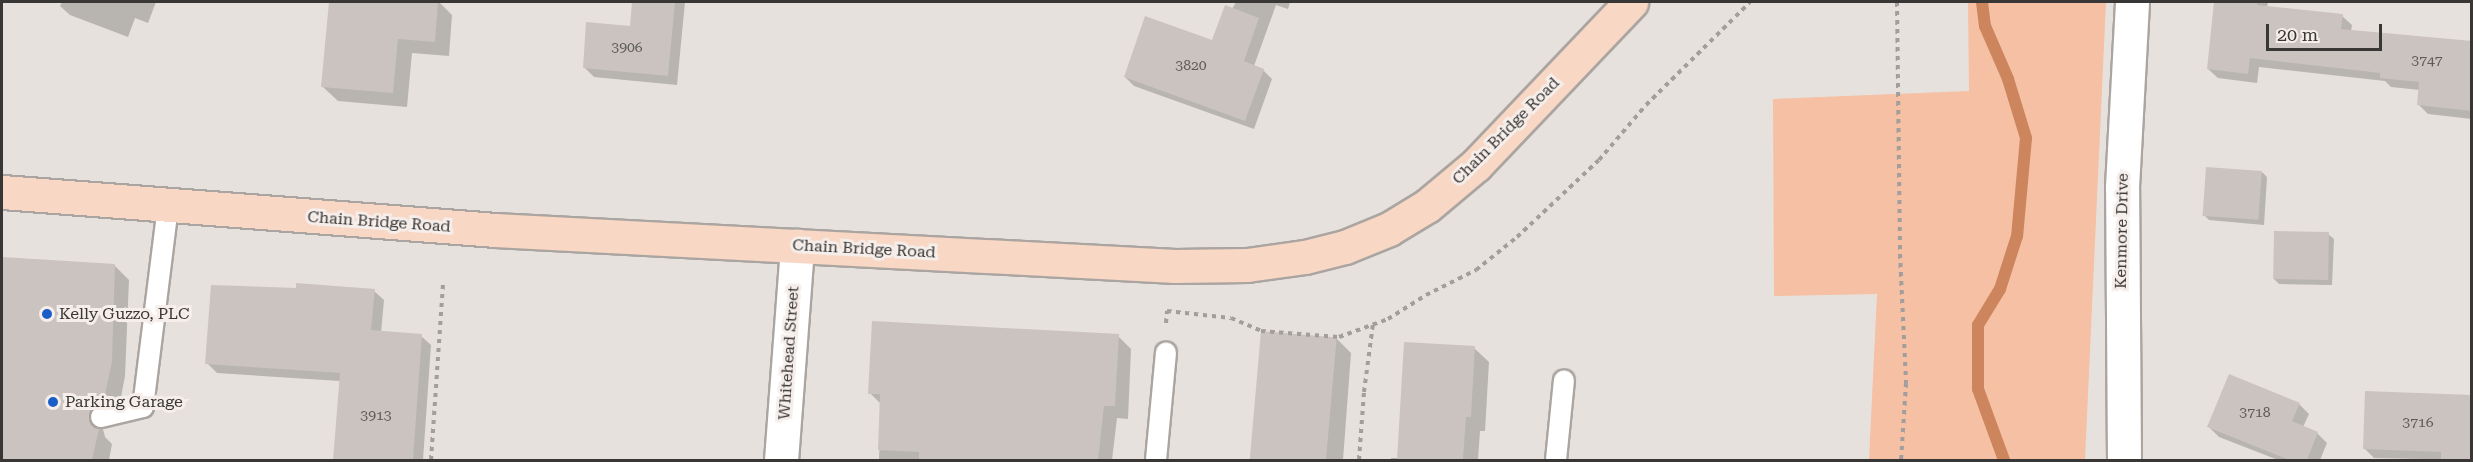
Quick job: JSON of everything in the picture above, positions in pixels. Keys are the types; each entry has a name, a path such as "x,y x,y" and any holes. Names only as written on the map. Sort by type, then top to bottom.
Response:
{"main road":[{"name":"Chain Bridge Road","path":"2,192 495,231 1174,266 1247,265 1305,257 1345,247 1389,229 1427,206 1476,165 1631,2"}],"street":[{"name":"Kenmore Drive","path":"2124,460 2122,187 2132,2"},
{"name":"Whitehead Street","path":"781,460 797,246"}],"lane":[{"path":"101,417 143,407 168,206"},
{"path":"1156,460 1166,352"},
{"path":"1556,460 1563,380"}],"path":[{"path":"1166,328 1167,310 1231,318 1261,331 1337,337 1373,324 1476,270 1517,237 1599,160 1647,105 1750,2"},
{"path":"1897,2 1900,254 1906,383 1901,460"},
{"path":"431,460 443,282"},
{"path":"1359,460 1364,392 1373,324"}],"shaded area":[{"path":"1968,2 2106,2 2085,460 1869,460 1877,294 1774,296 1773,99 1969,91"}],"building":[{"path":"329,2 438,2 435,42 398,39 393,93 321,87"},
{"path":"632,2 675,2 668,76 583,68 586,22 630,26"},
{"path":"2214,2 2258,2 2257,5 2343,14 2341,29 2472,41 2472,111 2417,105 2419,82 2380,78 2380,73 2250,58 2248,74 2207,69"},
{"path":"1225,5 1259,18 1244,61 1264,69 1245,121 1124,77 1145,16 1212,40"},
{"path":"2206,167 2262,171 2258,220 2203,216"},
{"path":"2274,231 2329,232 2328,280 2273,279"},
{"path":"2,257 115,264 112,362 103,404 93,408 89,414 92,425 99,429 92,460 2,460"},
{"path":"296,283 375,289 371,330 422,334 413,460 333,460 340,373 205,364 211,285 296,288"},
{"path":"872,321 1119,334 1115,406 1104,406 1098,460 919,460 919,452 878,450 880,394 868,394"},
{"path":"1261,331 1337,338 1326,460 1250,460"},
{"path":"1404,342 1475,346 1471,417 1466,417 1463,460 1397,460"},
{"path":"2229,374 2300,403 2292,421 2318,432 2307,460 2289,460 2207,427"},
{"path":"2365,391 2472,395 2472,460 2441,460 2441,452 2363,449"}],"waterway":[{"path":"1982,2 1985,26 2008,79 2026,138 2017,236 2000,289 1978,325 1978,389 2004,460"}],"place":[{"name":"Kelly Guzzo, PLC","path":"47,314"},
{"name":"Parking Garage","path":"53,402"}]}
